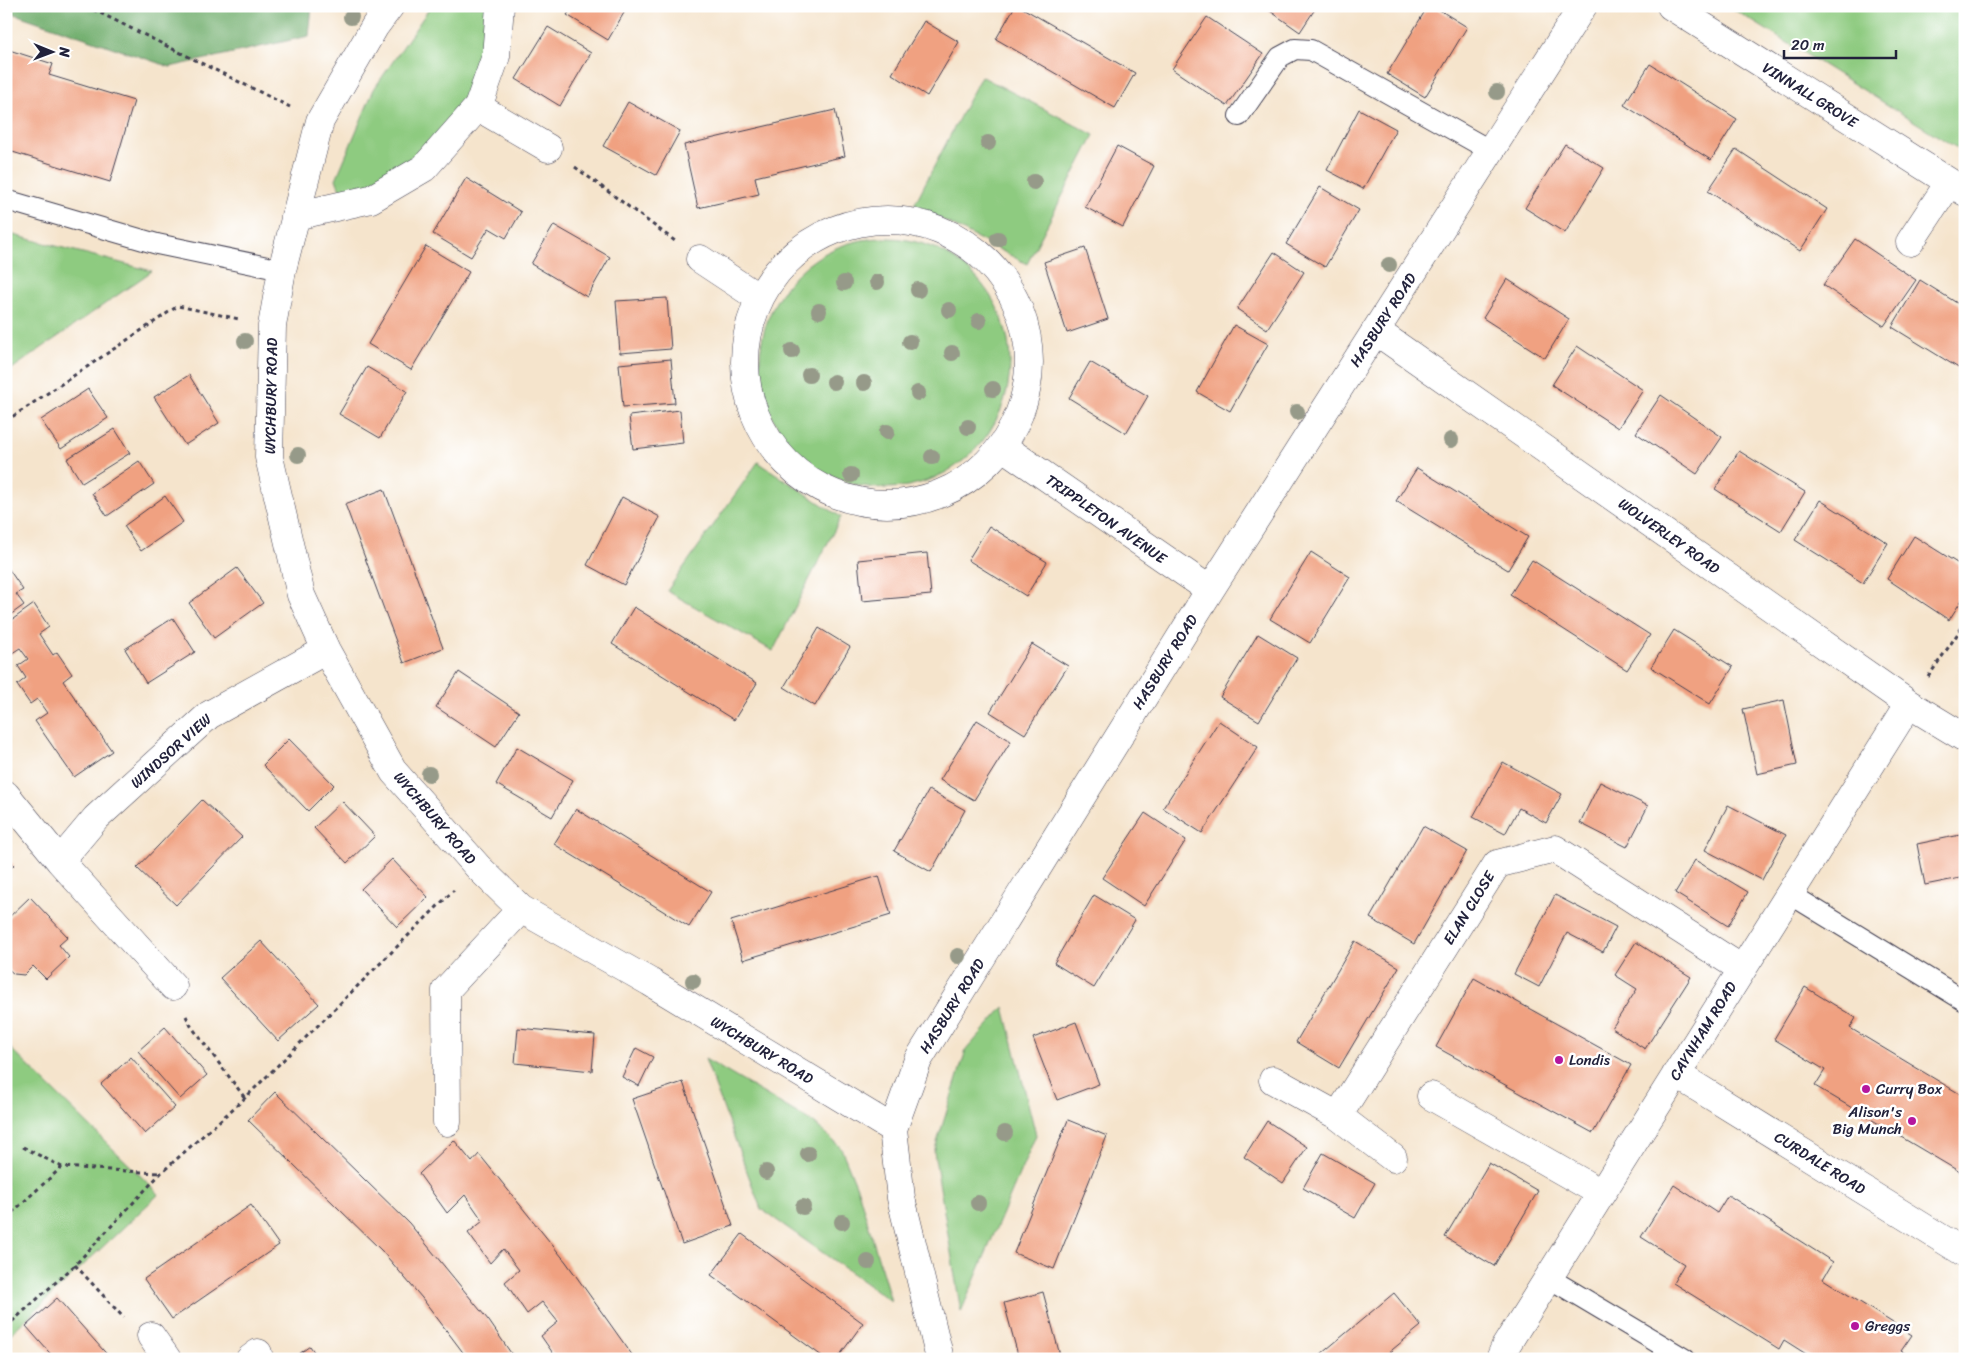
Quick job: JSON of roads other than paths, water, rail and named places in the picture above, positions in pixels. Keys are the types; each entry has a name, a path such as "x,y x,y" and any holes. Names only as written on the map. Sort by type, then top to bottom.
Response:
{"street":[{"name":"WYCHBURY ROAD","path":"390,6 375,26 320,122 282,270 272,326 269,457 301,595 326,650 394,772 478,867 521,909 650,982 893,1129"},
{"path":"295,216 371,199 424,168 478,107 496,56 500,6"},
{"name":"HASBURY ROAD","path":"940,1359 901,1198 893,1129 918,1060 1210,590 1583,6"},
{"name":"VINNALL GROVE","path":"1671,6 1957,187 1910,242"},
{"path":"478,107 548,148"},
{"path":"870,220 918,222 961,240 997,270 1021,311 1025,330 1030,358 1024,404 1003,447 969,480 927,501 880,506 833,496 792,471 762,435 746,390 745,343 759,298 786,259 825,232 870,220"},
{"path":"700,260 759,298"},
{"name":"WOLVERLEY ROAD","path":"1376,331 1909,704 1965,738"},
{"name":"TRIPPLETON AVENUE","path":"1003,447 1210,590"},
{"name":"WINDSOR VIEW","path":"60,861 96,818 209,716 326,650"},
{"name":"CAYNHAM ROAD","path":"1500,1359 1601,1193 1909,704"},
{"path":"6,795 60,861 173,986"},
{"name":"ELAN CLOSE","path":"1338,1116 1497,864 1555,848 1742,969"},
{"path":"447,1122 446,990 521,909"},
{"name":"CURDALE ROAD","path":"1676,1074 1965,1253"},
{"path":"1272,1080 1338,1116 1393,1158"},
{"path":"1431,1096 1601,1193"},
{"path":"151,1336 167,1359"}],"lane":[{"path":"1239,116 1280,57 1295,49 1310,50 1490,152"},
{"path":"6,200 157,244 282,270"},
{"path":"1790,894 1965,1001"},
{"path":"1548,1278 1685,1359"}],"place":[{"name":"Londis","path":"1559,1060"},
{"name":"Curry Box","path":"1866,1089"},
{"name":"Alison's Big Munch","path":"1912,1121"},
{"name":"Greggs","path":"1855,1326"}]}
